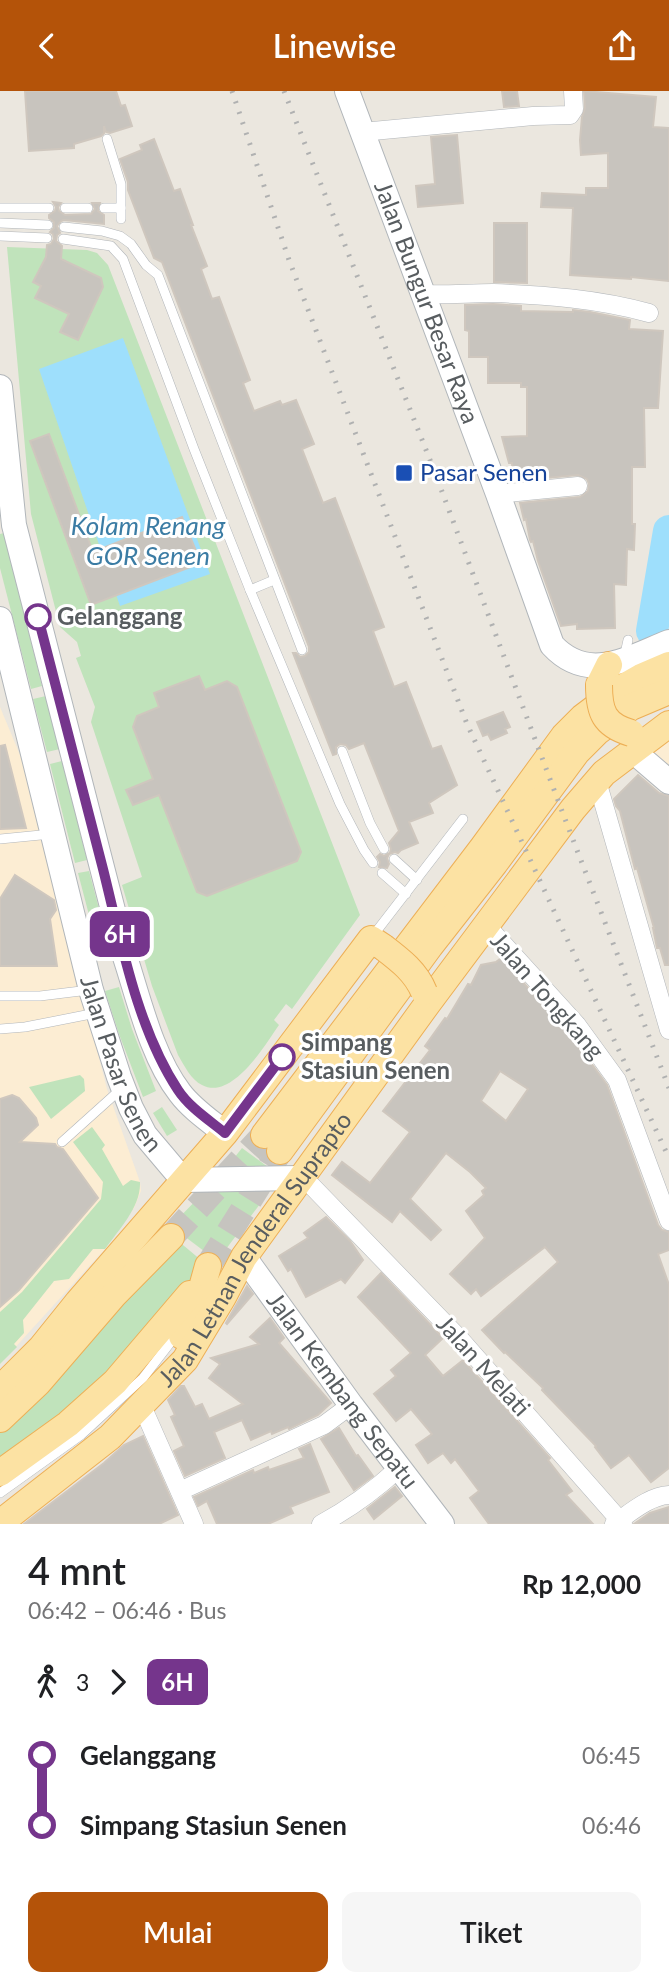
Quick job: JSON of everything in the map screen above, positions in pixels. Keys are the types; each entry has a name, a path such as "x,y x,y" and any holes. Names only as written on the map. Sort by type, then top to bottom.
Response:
{"main road":[{"name":"Jalan Bungur Besar Raya","path":"347,91 498,493 552,645 576,663 594,666 615,662"},
{"name":"Jalan Pasar Senen","path":"0,387 14,525 125,957 146,1024 166,1071 180,1094 225,1133"},
{"name":"Jalan Pasar Senen","path":"0,619 4,656 92,990 123,1087 145,1135 183,1179"},
{"path":"669,642 615,662 599,704 604,715 617,729 638,733 669,782"},
{"path":"274,1145 564,736 583,717 620,689 669,665"},
{"name":"Jalan Letnan Jenderal Suprapto","path":"274,1145 495,863 577,752 597,732 631,707 669,691"},
{"name":"Jalan Letnan Jenderal Suprapto","path":"0,1523 110,1437 185,1360 244,1257 426,997 487,926 557,830 638,733"},
{"path":"0,1389 41,1348 225,1133 377,943 410,969 420,982 426,997"},
{"path":"92,990 125,957"},
{"path":"183,1179 300,1178"},
{"path":"0,1419 38,1383 113,1296 174,1239"},
{"name":"Jalan Kembang Sepatu","path":"244,1257 351,1405 442,1524"},
{"name":"Jalan Letnan Jenderal Suprapto","path":"0,1473 68,1424 115,1382 153,1340 210,1267 198,1302 176,1346 147,1383 87,1440 0,1503"}],"street":[{"path":"362,132 570,115 573,100"},
{"path":"423,294 491,293 567,298 649,313"},
{"path":"498,493 578,487"},
{"path":"597,781 669,1030"},
{"name":"Jalan Tongkang","path":"487,926 577,1025 617,1080 669,1221"},
{"name":"Jalan Melati","path":"300,1178 309,1183 460,1339 619,1523 648,1501 669,1495"},
{"path":"180,1491 324,1425 351,1405"},
{"path":"142,1406 193,1524"},
{"path":"321,1524 379,1487 399,1468"}],"lane":[{"path":"107,139 121,184 120,227 146,265 158,275 302,650"},
{"path":"0,208 50,208"},
{"path":"65,208 88,208"},
{"path":"104,208 121,208"},
{"path":"0,223 48,225"},
{"path":"64,227 102,231 120,227"},
{"path":"0,236 47,238"},
{"path":"63,239 111,246 123,259 250,590 340,804 373,863"},
{"path":"250,590 274,580"},
{"path":"274,1145 420,939 488,854 570,743 625,696 669,675"},
{"path":"274,1145 434,951 600,742"},
{"path":"342,751 370,823 384,849"},
{"path":"377,943 406,894 463,819"},
{"path":"0,839 52,834"},
{"path":"394,859 417,880"},
{"path":"382,873 406,894"},
{"path":"0,996 40,996 92,990"},
{"path":"0,1029 25,1027 92,990"},
{"path":"62,1142 123,1087"},
{"path":"0,1430 16,1417 174,1239"},
{"path":"0,1493 81,1435 143,1378 171,1345 198,1302"}],"shaded area":[{"path":"0,707 25,767 107,1089 141,1191 134,1208 105,1249 0,1364"},
{"path":"669,733 669,782 633,751"}],"green space":[{"path":"7,247 87,250 97,253 108,265 360,915 292,1009 286,1004 274,1020 279,1025 256,1057 246,1069 225,1085 213,1088 198,1083 178,1055 152,986 122,885 142,877 91,722 95,707 76,658 81,656 77,642 60,627 31,514"},
{"path":"4,533 42,686 31,689 0,568 0,534"},
{"path":"46,696 60,749 47,752 33,699"},
{"path":"62,761 87,860 75,863 50,764"},
{"path":"89,871 110,950 99,953 78,873"},
{"path":"119,987 156,1091 143,1097 105,991"},
{"path":"80,1075 84,1079 85,1091 51,1119 29,1087"},
{"path":"162,1107 177,1130 167,1136 153,1113"},
{"path":"92,1127 105,1145 102,1149 123,1186 131,1180 140,1182 137,1200 105,1249 93,1249 69,1279 54,1281 23,1320 24,1333 14,1344 17,1347 0,1364 0,1312 22,1292 101,1199 103,1182 73,1142"},
{"path":"242,1148 268,1167 233,1171 227,1167"},
{"path":"252,1189 269,1192 217,1261 171,1226 206,1190"},
{"path":"177,1240 208,1266 193,1291 0,1473 0,1430"}],"water":[{"name":"Kolam Renang GOR Senen","path":"123,338 210,574 120,606 39,369"}],"building":[{"path":"25,91 116,91 121,106 125,105 132,126 110,133 106,132 104,126 101,136 74,144 74,148 29,151"},
{"path":"502,91 517,91 519,106 504,107"},
{"path":"584,91 656,97 653,127 669,128 669,281 570,275 573,208 541,207 542,193 586,195 586,188 608,188 608,153 581,155"},
{"path":"457,135 463,203 418,207 416,186 435,184 431,137"},
{"path":"154,139 174,191 180,189 207,266 201,269 212,299 219,297 250,380 243,383 254,411 280,401 282,405 296,400 314,444 302,449 323,503 335,498 384,627 373,631 394,687 406,682 432,749 441,746 457,785 429,803 433,813 409,822 418,843 398,853 389,854 387,868 379,867 377,857 390,853 389,843 399,831 364,743 349,749 340,744 333,755 293,653 300,657 305,656 309,647 162,262 154,258 128,190 120,159 142,150 140,145"},
{"path":"53,202 61,203 59,211 65,215 91,214 95,209 92,203 100,203 98,211 104,215 104,224 64,220 57,226 60,233 56,241 62,246 61,259 101,278 103,287 78,340 60,332 69,314 35,298 41,286 33,282 46,257 47,245 54,239 50,232 54,228 54,222 49,218 56,207"},
{"path":"494,223 527,223 527,283 494,282"},
{"path":"465,305 521,306 521,311 590,312 630,320 629,329 663,331 658,408 644,408 645,467 632,467 634,550 627,549 626,585 614,584 615,628 577,629 577,624 561,626 533,541 530,540 520,503 580,497 588,491 589,484 587,479 578,475 513,481 512,463 509,463 502,437 527,436 527,387 521,387 521,383 488,383 488,357 469,357 469,331 465,330"},
{"path":"49,434 93,552 182,517 201,563 91,605 30,441"},
{"path":"199,676 205,690 227,681 237,687 301,852 297,861 207,896 197,892 159,795 133,805 126,790 153,779 133,727 137,716 159,707 154,693"},
{"path":"503,712 510,727 505,729 507,733 491,740 488,734 483,736 477,722"},
{"path":"5,745 26,828 0,829 0,746"},
{"path":"638,775 659,793 669,796 669,965 665,965 660,948 657,948 637,868 635,869 620,811 614,799"},
{"path":"15,875 54,900 56,910 50,919 57,966 0,966 0,899"},
{"path":"501,958 568,1032 607,1085 658,1225 669,1232 669,1250 658,1254 669,1285 669,1468 651,1482 629,1455 611,1468 596,1446 543,1388 482,1330 558,1262 545,1247 481,1296 476,1289 471,1294 450,1274 485,1238 466,1211 484,1195 482,1191 486,1188 470,1172 446,1153 410,1199 441,1230 431,1240 400,1211 392,1222 332,1175 342,1162 370,1183 410,1132 383,1111 430,1050 425,1046 445,1018 447,1019 468,984 471,985 481,965 496,962","holes":["500,1071 528,1089 506,1121 481,1101"]},
{"path":"12,1095 19,1098 36,1118 38,1125 20,1142 55,1144 63,1149 98,1198 19,1290 0,1307 0,1099"},
{"path":"326,1217 350,1241 363,1260 345,1283 341,1279 306,1297 291,1269 288,1271 279,1256 308,1238 304,1233"},
{"path":"381,1273 443,1338 425,1355 443,1376 463,1360 550,1458 548,1460 572,1491 566,1495 593,1524 489,1524 470,1498 479,1491 455,1459 451,1463 443,1453 428,1463 416,1445 432,1434 411,1409 396,1421 374,1394 396,1376 391,1370 411,1353 358,1297"},
{"path":"247,1286 253,1294 227,1324 226,1323"},
{"path":"270,1318 284,1338 279,1343 331,1403 318,1415 289,1429 288,1427 272,1434 271,1431 251,1440 242,1420 214,1432 225,1458 185,1476 174,1451 184,1446 171,1417 175,1415 168,1400 184,1386 195,1407 202,1404 209,1419 243,1404 209,1378 220,1364 211,1358 259,1344 250,1337"},
{"path":"339,1428 356,1456 358,1455 373,1476 354,1490 321,1439"},
{"path":"143,1436 178,1515 159,1524 24,1524 124,1445"},
{"path":"310,1444 329,1492 290,1507 293,1513 268,1524 217,1524 207,1501 198,1506 194,1497 253,1470 254,1473 268,1467 269,1470 304,1458 299,1449"},
{"path":"395,1487 402,1496 374,1519 367,1509"},
{"path":"669,1507 669,1524 634,1524 650,1513"}],"waterway":[{"path":"652,631 669,531"}],"tunnel":[{"path":"171,1237 264,1135"},
{"path":"208,1266 280,1151"}],"railway":[{"path":"232,91 289,260 467,724 669,1158"},
{"path":"284,91 432,465 669,1088"}],"bus line":[{"name":"6H","path":"38,617 125,957 146,1024 166,1071 180,1094 225,1133 282,1057"}],"place":[{"name":"Pasar Senen","path":"404,473"},
{"name":"Gelanggang","path":"38,617"},
{"name":"Simpang Stasiun Senen","path":"282,1057"}]}
